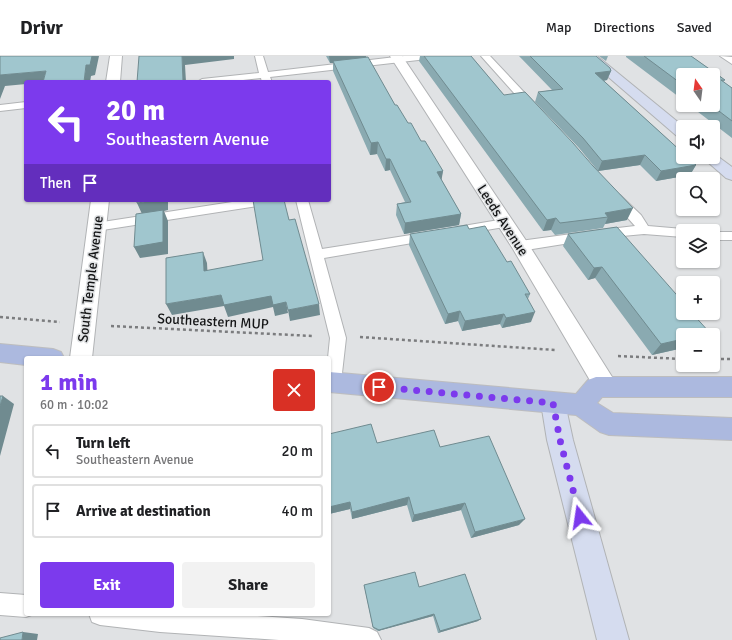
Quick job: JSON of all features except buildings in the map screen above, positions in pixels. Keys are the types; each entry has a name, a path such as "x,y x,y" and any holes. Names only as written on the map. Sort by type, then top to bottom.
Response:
{"main road":[{"path":"590,56 676,128"},
{"path":"719,164 732,175"},
{"path":"0,353 32,356"},
{"path":"331,382 581,405 609,424 732,429"},
{"path":"581,405 596,386 732,387"},
{"path":"553,403 560,440 613,640"}],"street":[{"path":"114,80 116,56"},
{"name":"Leeds Avenue","path":"397,58 520,246 606,387"},
{"name":"South Temple Avenue","path":"80,356 100,202"}],"lane":[{"path":"259,56 266,78"},
{"path":"234,80 266,78 397,58 427,56"},
{"path":"485,56 542,117"},
{"path":"724,56 732,61"},
{"path":"0,108 24,105"},
{"path":"608,191 636,218 644,230"},
{"path":"96,227 257,202"},
{"path":"303,202 338,338 331,382"},
{"path":"316,255 505,223"},
{"path":"520,246 601,234 644,230 676,232"},
{"path":"720,236 732,236"},
{"path":"0,604 24,606"},
{"path":"120,616 302,630 369,640"}],"path":[{"path":"0,317 64,322"},
{"name":"Southeastern MUP","path":"111,326 314,336"},
{"path":"355,337 558,351"},
{"path":"610,356 676,358"}],"route":[{"path":"379,387 553,403 560,440 580,517"}]}
